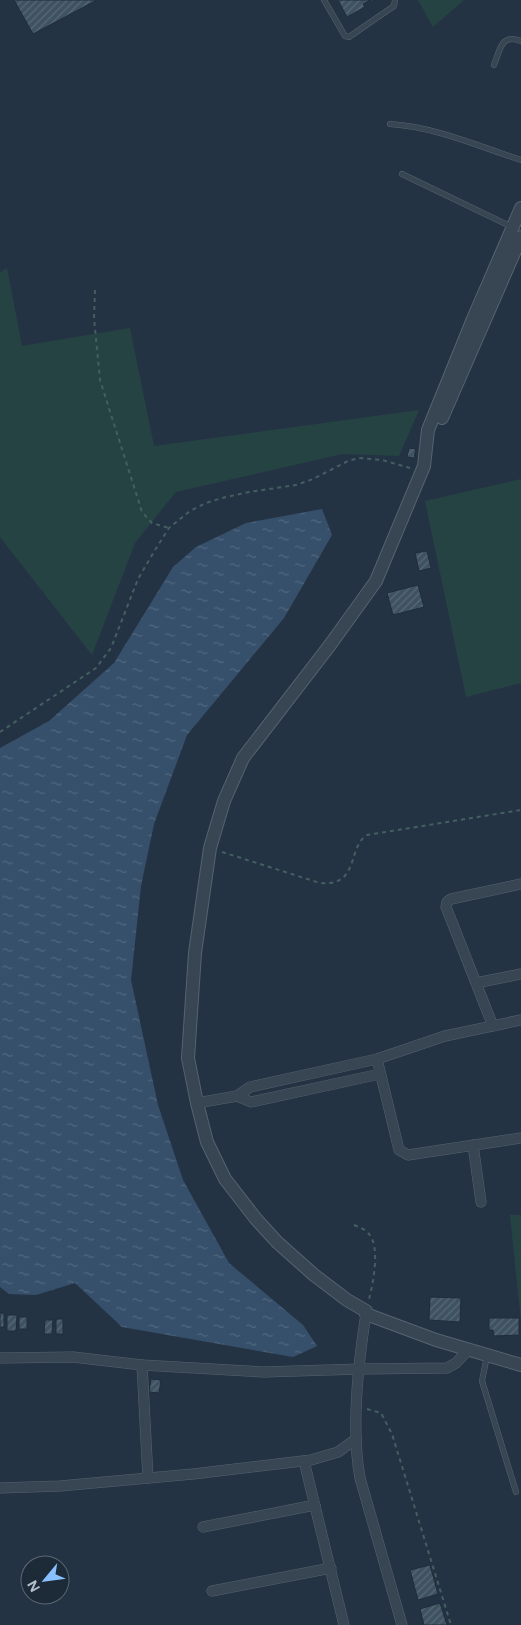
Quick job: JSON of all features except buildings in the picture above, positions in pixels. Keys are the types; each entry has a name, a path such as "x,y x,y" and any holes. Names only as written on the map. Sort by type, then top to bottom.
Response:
{"street":[{"path":"521,208 518,233 435,434 428,441 422,472 376,581 244,758 224,801 210,848 195,953 188,1058 197,1103 208,1142 225,1179 256,1219 277,1242 314,1275 366,1313 468,1350 521,1365"},
{"path":"493,1026 446,907 447,902 451,899 521,884"},
{"path":"476,983 521,974"},
{"path":"197,1103 237,1096 250,1087 377,1059 445,1036 521,1020"},
{"path":"377,1059 399,1150 404,1154 408,1155 521,1138"},
{"path":"237,1096 251,1102 380,1074"},
{"path":"473,1145 481,1202"},
{"path":"366,1313 360,1369 356,1456 360,1478 402,1625"},
{"path":"0,1358 72,1357 142,1365 264,1372 447,1368 456,1363 468,1350"},
{"path":"142,1365 148,1478"},
{"path":"0,1488 60,1486 304,1461 338,1452 356,1439"},
{"path":"304,1461 344,1625"},
{"path":"203,1527 315,1505"},
{"path":"212,1591 331,1568"}],"lane":[{"path":"324,0 345,36 349,37 394,6 396,0"},
{"path":"494,65 502,43 513,38 521,41"},
{"path":"390,124 449,136 521,160"},
{"path":"402,174 518,233"},
{"path":"487,1356 482,1382 516,1492"}],"path":[{"path":"95,290 94,318 100,380 142,512 152,523 169,528"},
{"path":"0,732 96,668 111,648 138,579 169,528 190,511 206,503 249,492 296,485 358,458 382,460 422,472"},
{"path":"210,848 320,883 333,883 344,877 361,840 367,835 521,810"},
{"path":"354,1225 368,1232 374,1243 375,1264 366,1313"},
{"path":"358,1406 381,1413 392,1434 451,1625"}],"green space":[{"path":"418,0 464,0 433,27"},
{"path":"7,268 22,346 130,328 154,446 419,410 399,456 342,454 176,492 135,543 92,655 0,537 0,273"},
{"path":"521,479 521,683 466,697 425,501"},
{"path":"510,1215 521,1215 521,1322"}],"water":[{"path":"322,509 332,535 284,618 187,735 154,824 141,886 131,980 158,1105 183,1180 229,1263 303,1325 317,1346 293,1357 122,1327 75,1283 36,1295 9,1294 0,1287 0,748 49,721 114,663 173,567 196,547 246,523"}]}
